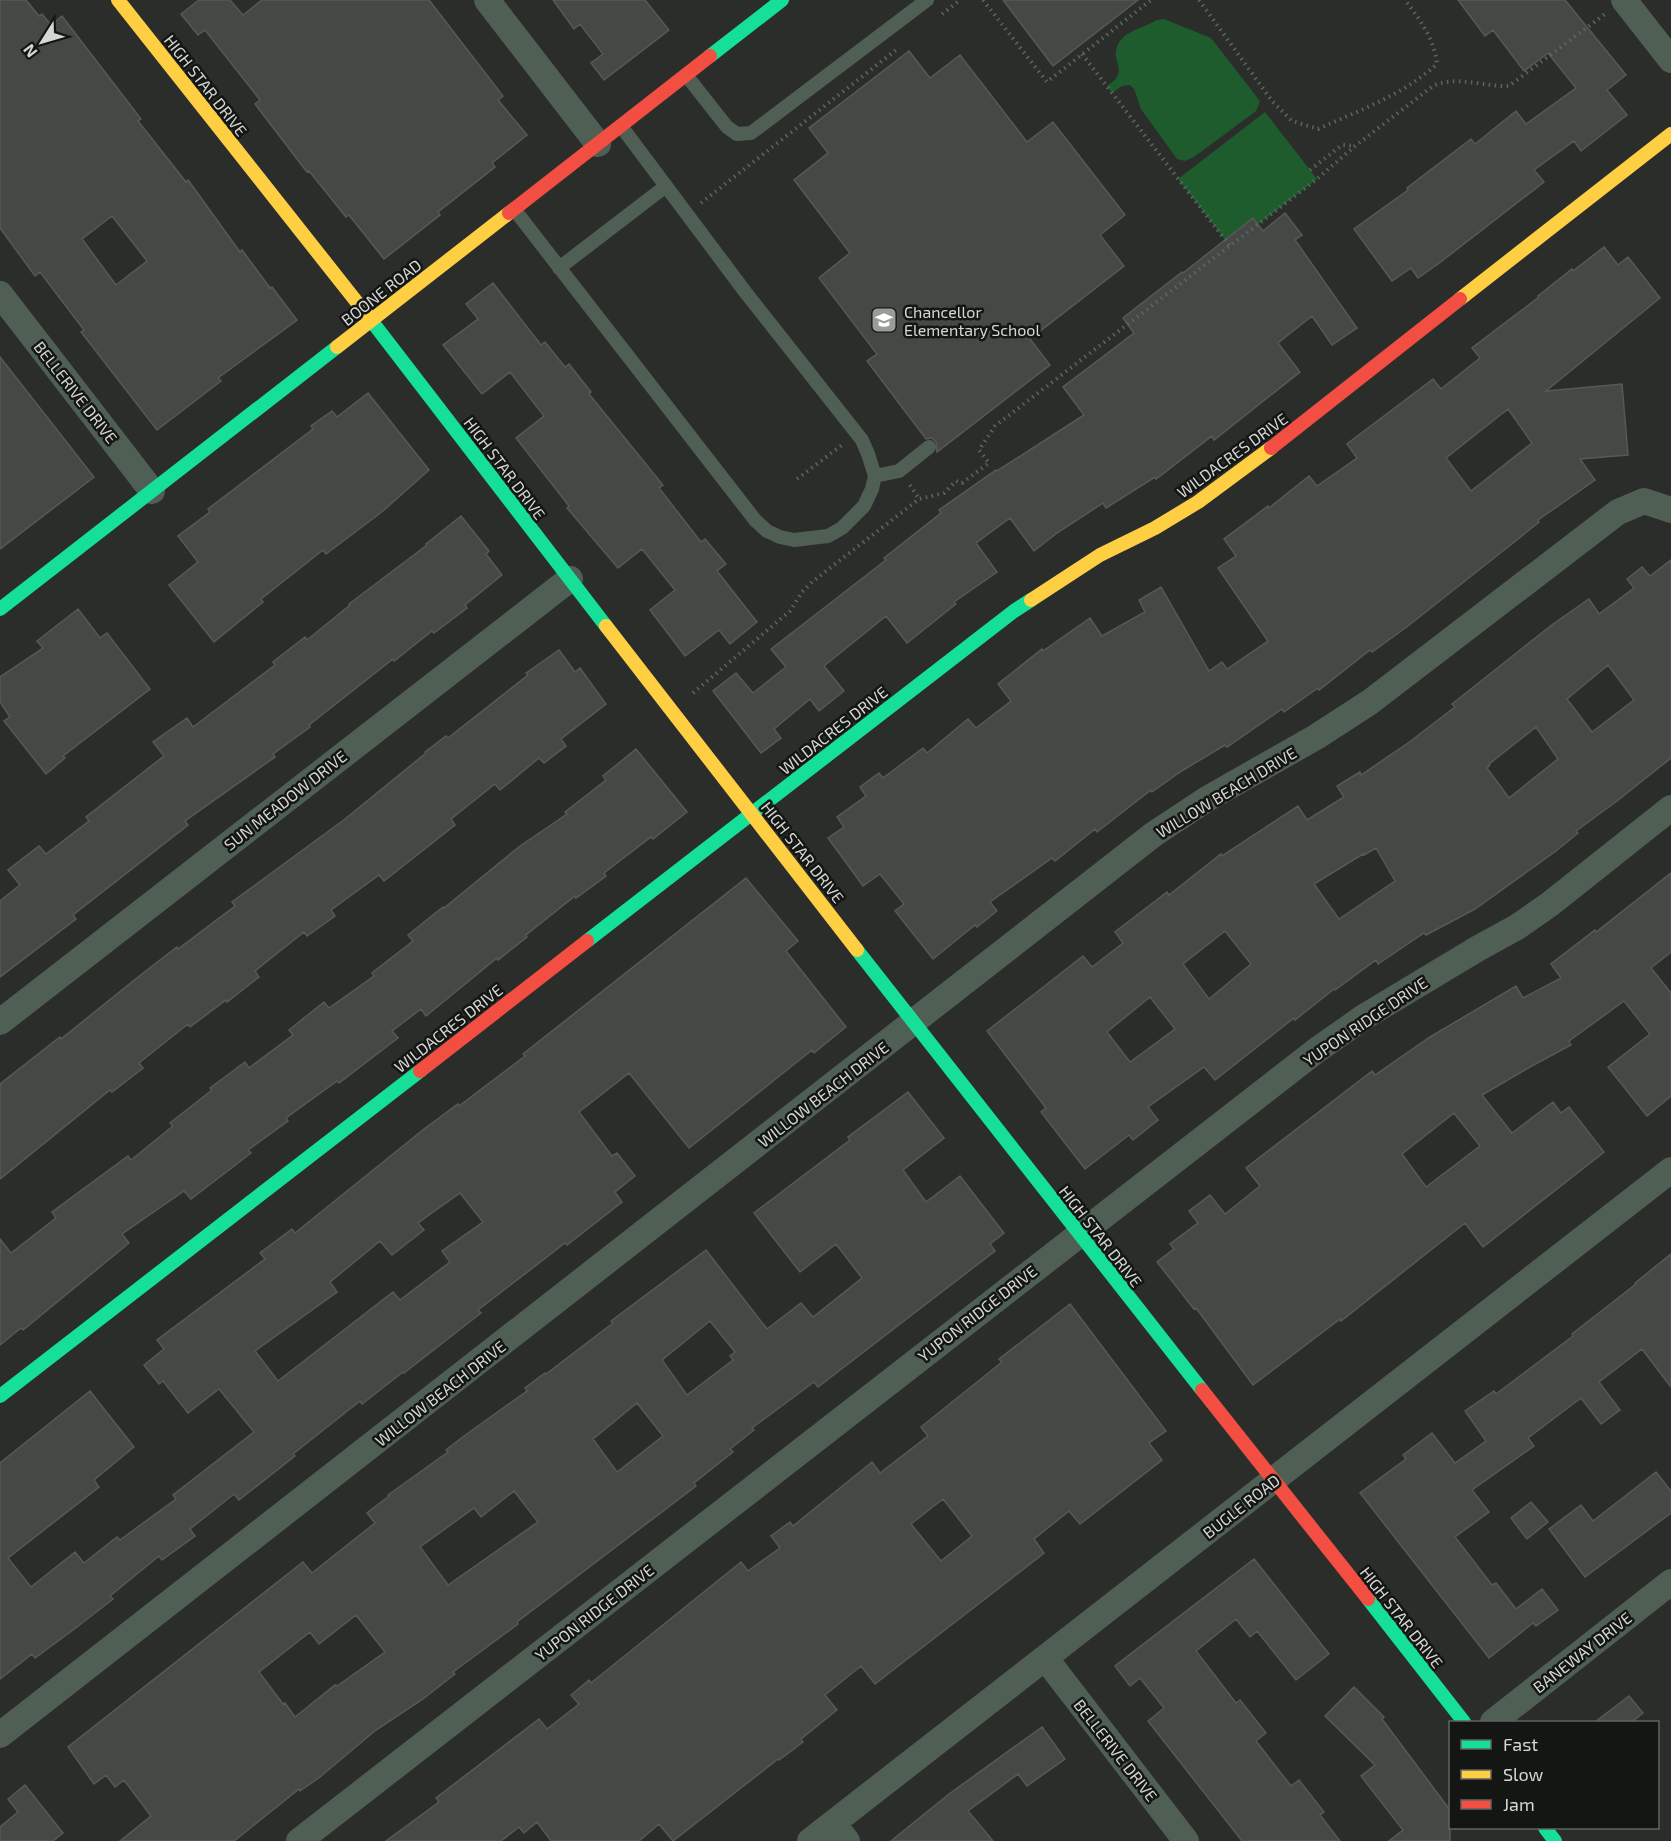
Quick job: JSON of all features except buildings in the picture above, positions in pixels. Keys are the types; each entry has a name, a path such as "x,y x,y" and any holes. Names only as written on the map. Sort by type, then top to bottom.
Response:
{"street":[{"name":"HIGH STAR DRIVE","path":"118,0 371,321 1078,1234 1463,1721"},
{"path":"487,0 598,144"},
{"name":"BOONE ROAD","path":"0,609 782,0"},
{"path":"1624,0 1671,60"},
{"name":"WILDACRES DRIVE","path":"0,1396 1014,611 1100,555 1155,528 1198,502 1236,475 1671,134"},
{"name":"BELLERIVE DRIVE","path":"0,294 152,490"},
{"name":"WILLOW BEACH DRIVE","path":"0,1735 1155,834 1207,799 1316,737 1370,702 1618,512 1644,501 1671,510"},
{"name":"SUN MEADOW DRIVE","path":"0,1022 570,579"},
{"name":"YUPON RIDGE DRIVE","path":"299,1841 1317,1050 1364,1017 1517,927 1550,904 1671,808"},
{"name":"BUGLE ROAD","path":"810,1841 840,1832 1046,1659 1671,1170"},
{"name":"BANEWAY DRIVE","path":"1494,1721 1671,1582"},
{"name":"BELLERIVE DRIVE","path":"1046,1659 1186,1841"}],"lane":[{"path":"686,75 727,127 737,134 751,133 927,0"},
{"path":"514,209 745,508 767,531 794,540 828,536 842,528 864,506 872,489 874,476 862,440 621,126"},
{"path":"559,268 666,186"},
{"path":"874,476 899,471 929,447"}],"path":[{"path":"934,21 960,0"},
{"path":"983,0 1047,82 1151,0"},
{"path":"1199,0 1272,101 1292,121 1318,129 1393,96 1437,64 1436,51 1425,26 1405,0"},
{"path":"671,711 790,611 802,592 812,582 919,499 944,493 956,481 962,483 989,463 979,450 995,426 1230,246 1355,146 1441,82 1509,86 1624,0"},
{"path":"687,214 898,48"},
{"path":"1082,54 1230,246"},
{"path":"1310,170 1342,145 1355,146"},
{"path":"797,479 844,443 847,422"}],"green space":[{"path":"1164,19 1211,38 1260,101 1256,111 1194,157 1185,161 1177,159 1141,109 1134,89 1130,85 1122,86 1112,93 1107,86 1118,75 1116,48 1123,37 1157,20"},
{"path":"1265,112 1317,179 1230,246 1178,179"}],"traffic: fast":[{"path":"710,56 782,0"},
{"path":"367,315 606,626"},
{"path":"0,609 337,347"},
{"path":"587,941 1031,600"},
{"path":"857,950 1202,1390"},
{"path":"0,1396 420,1071"},
{"path":"1368,1599 1463,1721"},
{"path":"1546,1829 1555,1841"}],"traffic: slow":[{"path":"118,0 367,315"},
{"path":"1460,299 1671,134"},
{"path":"337,347 509,213"},
{"path":"1031,600 1100,555 1155,528 1198,502 1271,448"},
{"path":"606,626 857,950"}],"traffic: jam":[{"path":"509,213 710,56"},
{"path":"1271,448 1460,299"},
{"path":"420,1071 587,941"},
{"path":"1202,1390 1368,1599"}],"place":[{"name":"Chancellor Elementary School","path":"884,320"}]}
